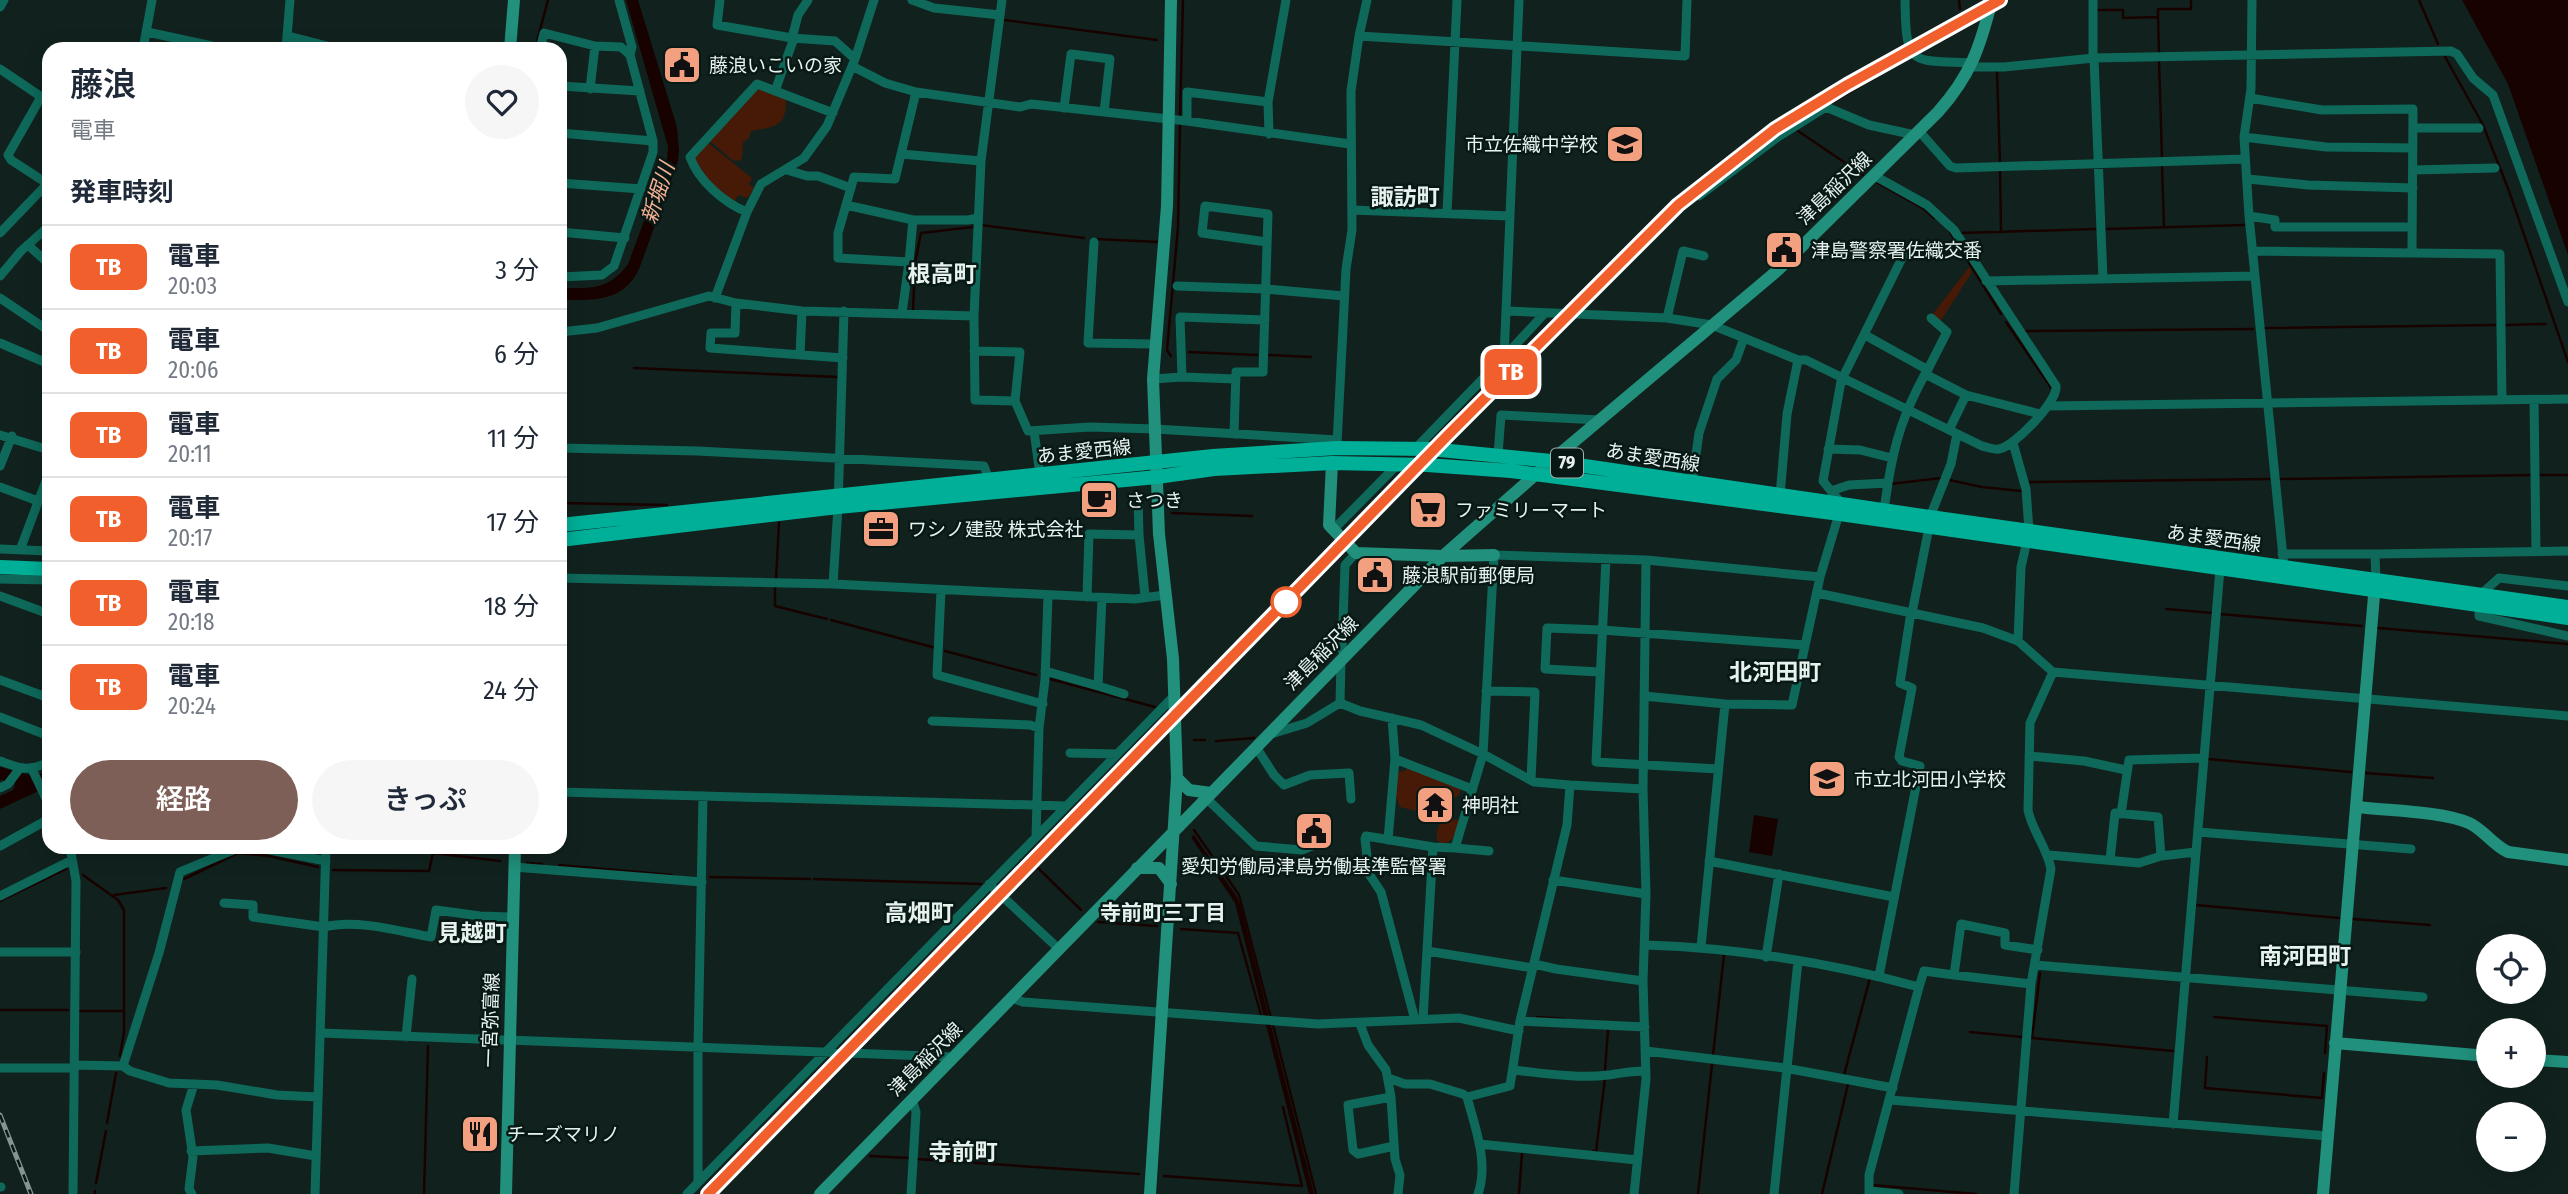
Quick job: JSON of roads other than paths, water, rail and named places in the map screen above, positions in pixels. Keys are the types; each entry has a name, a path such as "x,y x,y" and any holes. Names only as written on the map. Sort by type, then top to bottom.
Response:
{"main road":[{"name":"あま愛西線","path":"567,524 838,502 1156,470 1227,454 1337,444 1551,461 1780,496 1841,509 1884,510 1929,522"},
{"name":"あま愛西線","path":"567,539 1040,475 1332,463 1398,464 1535,474 1841,509 2028,536 2220,569 2375,585 2479,600 2568,618"},
{"name":"あま愛西線","path":"2028,536 2283,560 2375,585"},
{"path":"3,575 42,570"},
{"name":"あま愛西線","path":"2479,600 2568,607"}],"street":[{"path":"0,7 4,0"},
{"path":"145,42 152,0"},
{"path":"287,42 290,0"},
{"path":"511,42 514,0"},
{"path":"567,277 602,275 614,266 653,152 653,141 630,55 632,47 619,0"},
{"path":"720,0 717,25 793,38 835,41 853,62 885,83 916,92 1020,107 1031,104 1185,121 1350,144"},
{"path":"775,91 798,15 808,0"},
{"path":"715,298 747,212 761,184 804,158 833,113 874,0"},
{"path":"912,0 934,8 1000,15"},
{"path":"1002,0 981,161 974,316 975,400 1015,401"},
{"path":"1150,1194 1177,778 1175,695 1156,470 1153,379 1171,120 1171,0"},
{"path":"1269,134 1268,103 1286,0"},
{"path":"974,351 1020,352 1015,401 1025,428 1034,432 1090,427 1154,429 1337,444 1346,269 1352,230 1350,91 1367,0"},
{"path":"1447,213 1457,0"},
{"path":"1504,357 1519,0"},
{"path":"1359,36 1685,56 1686,0"},
{"path":"1905,0 1905,39 1913,54 1923,61 2004,67 2093,58 2445,49 2457,54 2473,78 2493,95 2568,302"},
{"name":"津島稲沢線","path":"820,1194 1443,556 1535,474 1778,270 1875,176 1956,92 1972,65 1992,0"},
{"path":"2092,0 2103,279"},
{"path":"2252,0 2253,54 2244,136 2245,159 2283,560 2375,554 2568,551"},
{"path":"147,32 192,42"},
{"path":"542,42 544,33 595,46 621,47 630,55"},
{"path":"288,36 312,42"},
{"path":"590,89 595,46"},
{"path":"1064,108 1071,54 1110,59 1104,112"},
{"path":"1,73 42,97"},
{"path":"747,212 731,206 694,170 690,157 757,84 833,113"},
{"path":"567,87 640,91"},
{"path":"909,262 838,258 838,233 854,177 895,179 916,92"},
{"path":"1185,121 1187,92 1268,103"},
{"path":"2250,98 2322,110 2413,109 2412,251"},
{"path":"42,104 8,155 11,160 42,179"},
{"path":"1699,196 1777,136 1826,107 1869,125 1917,133 1950,166 1956,168 2245,159"},
{"path":"2413,128 2479,128"},
{"path":"567,134 653,141"},
{"path":"2244,136 2326,147 2413,148"},
{"path":"901,154 981,161"},
{"path":"2413,170 2495,167"},
{"path":"787,170 818,176 851,188"},
{"path":"1506,311 1667,318 1712,325 1843,376 1982,446 1999,449 2013,443 2048,406 2057,393 2056,386 1954,230 1927,205 1875,176"},
{"path":"2248,179 2308,186 2413,188"},
{"path":"567,184 641,190"},
{"path":"0,233 42,189"},
{"path":"846,205 913,219 978,218"},
{"path":"1234,434 1236,372 1263,372 1268,214 1205,206 1202,233 1267,242"},
{"path":"1352,210 1510,216"},
{"path":"2249,216 2275,220 2275,227 2412,227"},
{"path":"902,313 913,219"},
{"path":"0,276 42,232"},
{"path":"567,233 625,238"},
{"path":"1094,242 1088,343 1154,344"},
{"path":"27,246 42,258"},
{"path":"1667,318 1683,251 1704,257"},
{"path":"2252,251 2500,254 2501,400"},
{"path":"1644,696 1725,704 1792,705 1821,577 1841,509 1823,481 1843,376 1905,254"},
{"path":"1986,281 2255,276"},
{"path":"1177,286 1266,289 1345,296"},
{"path":"567,331 597,328 709,296 736,303 802,311 974,316"},
{"path":"0,298 42,326"},
{"path":"736,303 735,333 711,334 710,348 843,358"},
{"path":"800,355 802,311"},
{"path":"833,584 844,311"},
{"path":"1415,449 1545,313"},
{"path":"1182,377 1180,317 1265,320"},
{"path":"1884,510 1892,458 1906,410 1947,332 1931,318"},
{"path":"1865,335 1966,395 2040,414"},
{"path":"1692,483 1699,433 1717,379 1736,360 1744,338"},
{"path":"0,343 42,361"},
{"path":"1780,496 1787,414 1798,360"},
{"path":"1153,379 1236,379"},
{"path":"1879,976 1920,766 1902,761 1899,757 1912,688 1900,683 1929,522 1951,464 1953,432 1966,395"},
{"path":"2048,406 2568,399"},
{"path":"2534,400 2536,551"},
{"path":"1498,455 1501,415 1600,420"},
{"path":"1034,432 1040,475"},
{"path":"0,435 12,436 42,447"},
{"path":"0,466 12,436"},
{"path":"2013,443 2026,489 2028,536 2021,567 2018,641"},
{"path":"567,448 698,451 984,466 989,480"},
{"path":"1828,449 1860,450 1892,458"},
{"path":"1332,463 1329,525 1356,553 1646,561 1821,577"},
{"path":"1333,530 1398,464"},
{"path":"1831,491 1849,485 1888,483"},
{"path":"0,487 38,501"},
{"path":"20,550 42,491"},
{"path":"1138,498 1145,596"},
{"path":"1087,597 1089,534 1139,535"},
{"path":"0,549 42,551"},
{"path":"1340,704 1344,658 1345,565 1356,553"},
{"path":"2323,1194 2357,807 2375,585 2375,554"},
{"path":"1455,848 1483,754 1494,555"},
{"path":"1606,559 1596,762 1718,769"},
{"path":"1634,1194 1646,1071 1643,981 1646,894 1643,765 1646,561"},
{"path":"2173,1124 2220,569"},
{"path":"0,609 3,575 42,579"},
{"path":"567,578 833,584 1135,599 1165,595"},
{"path":"2568,586 2499,578 2479,600 2479,617 2568,636"},
{"path":"940,591 937,675 1043,704"},
{"path":"1817,593 1983,628 2018,641 2053,673 2568,716"},
{"path":"1036,837 1039,728 1043,704 1048,596"},
{"path":"2,597 42,611"},
{"path":"1098,686 1102,598"},
{"path":"1601,672 1545,669 1546,628 1645,632 1804,645"},
{"path":"1045,671 1124,694"},
{"path":"2014,1194 2031,984 2051,869 2049,855 2031,822 2028,810 2030,723 2053,673"},
{"path":"0,680 42,695"},
{"path":"1486,691 1535,692 1531,780"},
{"path":"687,1194 1175,695"},
{"path":"1268,735 1307,723 1340,704 1421,725 1531,780 1643,789"},
{"path":"1701,947 1725,704"},
{"path":"0,718 42,733"},
{"path":"1388,840 1395,759 1392,718"},
{"path":"932,721 1031,725 1039,728"},
{"path":"1256,747 1274,775 1284,785 1310,775 1349,773 1351,799"},
{"path":"1070,753 1117,754"},
{"path":"2029,756 2084,761 2126,771"},
{"path":"2121,814 2127,762 2132,759 2204,758"},
{"path":"1395,759 1472,789"},
{"path":"0,761 19,770 34,771 42,766"},
{"path":"3,784 19,770"},
{"path":"34,771 42,789"},
{"path":"1177,778 1189,790 1209,796 1256,846 1302,850 1327,840"},
{"path":"1467,1097 1510,1086 1533,966 1567,825 1570,785"},
{"path":"567,792 1066,806"},
{"path":"698,1182 703,796"},
{"path":"2357,807 2451,818 2473,825 2499,848 2508,852 2568,860"},
{"path":"2110,860 2115,813 2158,817 2161,856"},
{"path":"0,846 42,823"},
{"path":"2198,832 2411,849"},
{"path":"1419,1019 1381,892 1369,874 1366,836 1433,847 1489,851"},
{"path":"1419,1019 1427,951 1433,847"},
{"path":"2049,855 2139,863 2161,856 2196,852"},
{"path":"71,854 76,881 73,1194"},
{"path":"123,1066 159,953 180,872 224,854"},
{"path":"290,854 326,861"},
{"path":"315,1194 326,854"},
{"name":"一宮弥富線","path":"506,1194 514,854"},
{"path":"0,896 72,860"},
{"path":"1709,861 1894,897"},
{"path":"514,867 702,882"},
{"path":"1137,868 1159,868 1171,884"},
{"path":"1766,957 1779,874"},
{"path":"1553,880 1646,894"},
{"path":"989,884 1059,949"},
{"path":"224,903 253,905 253,917 324,927 335,924 360,925 431,937 436,910 512,917"},
{"path":"1954,975 1961,925 2005,933 2005,946 2038,950"},
{"path":"1646,945 1701,947 1798,961 1879,976 1919,987"},
{"path":"1427,951 1643,981"},
{"path":"0,952 76,952"},
{"path":"1774,1194 1798,961"},
{"path":"2035,965 2423,997"},
{"path":"1899,1194 1869,1193 1869,1175 1924,971 2031,984"},
{"path":"407,1037 412,979"},
{"path":"1012,998 1023,1002 1318,1024 1459,1018 1520,1026 1645,1027"},
{"path":"1360,1024 1368,1045 1386,1070 1388,1078 1394,1146 1400,1175 1398,1194"},
{"path":"321,1033 954,1056"},
{"path":"2335,1044 2476,1055"},
{"path":"1646,1051 1786,1068 1893,1088"},
{"path":"2546,1061 2568,1062"},
{"path":"0,1068 123,1066 130,1071 169,1083 318,1097"},
{"path":"1513,1070 1548,1074 1608,1075 1621,1071 1646,1071"},
{"path":"1388,1078 1405,1084 1430,1084 1467,1097 1482,1166 1478,1194"},
{"path":"192,1194 189,1189 191,1152 186,1110 194,1084"},
{"path":"1391,1097 1348,1105 1353,1150 1358,1154 1394,1146"},
{"path":"911,1194 916,1112 912,1100"},
{"path":"1889,1100 2328,1136"},
{"path":"1479,1144 1637,1160"},
{"path":"191,1152 268,1148 316,1156"}],"water":[{"name":"新堀川","path":"626,0 638,0 677,127 678,161 635,277 618,293 608,297 567,300 567,288 589,288 606,283 621,273 628,264 667,159 668,146"},
{"path":"2462,0 2568,0 2568,255 2508,84"},
{"path":"0,767 33,776 42,773 42,789 0,809 0,796 13,790 15,785 14,782 0,780"},
{"path":"1754,815 1778,819 1772,856 1749,852"},
{"path":"1194,835 1240,904 1314,1194 1309,1194 1235,903 1191,837"}],"waterway":[{"path":"537,42 548,0"},
{"path":"1180,117 1183,0"},
{"path":"1959,0 1960,9"},
{"path":"2158,17 2158,9 2191,9 2191,0"},
{"path":"2419,0 2438,44"},
{"path":"2097,10 2123,10 2123,18 2158,17 2159,52"},
{"path":"1004,20 1157,40"},
{"path":"2443,53 2483,125 2509,191 2568,362"},
{"path":"2159,61 2162,158"},
{"path":"1997,72 2000,163"},
{"path":"1833,102 1876,77"},
{"path":"1171,356 1167,350 1178,227 1180,124"},
{"path":"1798,131 1863,175"},
{"path":"2162,166 2164,227"},
{"path":"2000,170 2001,232"},
{"path":"1878,183 1924,209 1934,218"},
{"path":"981,225 1084,238"},
{"path":"2105,229 2244,225"},
{"path":"913,310 915,263 921,233 973,227"},
{"path":"1948,229 2001,314"},
{"path":"1961,233 2095,229"},
{"path":"1096,239 1158,242"},
{"path":"2006,322 2052,389"},
{"path":"2505,325 2546,324"},
{"path":"2265,328 2495,325"},
{"path":"2025,331 2253,329"},
{"path":"1189,352 1257,355"},
{"path":"1269,355 1311,357"},
{"path":"634,368 837,377"},
{"path":"2279,479 2531,475"},
{"path":"2540,475 2568,475"},
{"path":"1890,484 1941,478"},
{"path":"2030,482 2269,479"},
{"path":"1949,480 2021,491"},
{"path":"567,503 667,505"},
{"path":"1172,513 1252,516"},
{"path":"776,579 779,523"},
{"path":"775,586 775,606 827,619"},
{"path":"2166,609 2213,613"},
{"path":"2219,614 2362,626"},
{"path":"831,620 936,648"},
{"path":"2378,628 2568,644"},
{"path":"945,651 1036,675"},
{"path":"1050,679 1155,707"},
{"path":"1216,741 1254,738"},
{"path":"1194,740 1205,740"},
{"path":"2208,759 2351,772"},
{"path":"2365,773 2433,778"},
{"path":"1194,830 1239,895 1271,1018"},
{"path":"184,879 236,854"},
{"path":"248,854 318,867"},
{"path":"333,870 429,871 433,854"},
{"path":"441,854 500,861"},
{"path":"527,863 542,864"},
{"path":"559,865 672,875"},
{"path":"1038,868 1081,910"},
{"path":"0,901 66,869"},
{"path":"83,875 118,900 124,910 124,1032 120,1056"},
{"path":"710,877 810,879"},
{"path":"814,879 981,884"},
{"path":"114,895 166,888"},
{"path":"2196,905 2339,918"},
{"path":"2353,919 2430,925"},
{"path":"1098,922 1157,926"},
{"path":"1181,929 1238,933 1261,1015"},
{"path":"1713,1055 1724,955"},
{"path":"2040,973 2032,1038 2173,1051"},
{"path":"1844,1075 1870,978"},
{"path":"0,1010 68,1010"},
{"path":"80,1011 122,1011"},
{"path":"1537,1017 1565,1019"},
{"path":"2214,1017 2327,1026 2325,1053"},
{"path":"1273,1025 1316,1194"},
{"path":"1605,1070 1608,1030"},
{"path":"1970,1032 2022,1037"},
{"path":"424,1194 428,1046"},
{"path":"2207,1057 2205,1088 2322,1098 2324,1073"},
{"path":"1698,1194 1712,1064"},
{"path":"107,1123 116,1073"},
{"path":"1593,1151 1596,1152 1605,1078"},
{"path":"1822,1194 1848,1084"},
{"path":"1164,1176 1302,1186 1283,1107"},
{"path":"96,1183 106,1131"},
{"path":"1519,1194 1522,1153"},
{"path":"870,1156 909,1158"},
{"path":"917,1159 1139,1174"},
{"path":"1872,1185 1976,1194"}],"railway":[{"path":"708,1194 1449,434 1678,205 1775,129 1847,85 2000,0"},
{"path":"0,1115 31,1194"}],"train":[{"name":"TB","path":"708,1194 1449,434 1629,251 1678,205 1775,129 1847,85 2000,0"}],"place":[{"name":"藤浪いこいの家","path":"682,65"},
{"name":"市立佐織中学校","path":"1625,144"},
{"name":"津島警察署佐織交番","path":"1784,250"},
{"name":"さつき","path":"1099,500"},
{"name":"ファミリーマート","path":"1428,510"},
{"name":"ワシノ建設 株式会社","path":"881,529"},
{"name":"藤浪駅前郵便局","path":"1375,575"},
{"name":"市立北河田小学校","path":"1827,779"},
{"name":"神明社","path":"1435,805"},
{"name":"愛知労働局津島労働基準監督署","path":"1314,831"},
{"name":"チーズマリノ","path":"480,1134"}],"district":[{"name":"諏訪町","path":"1405,197"},
{"name":"根高町","path":"942,274"},
{"name":"北河田町","path":"1775,672"},
{"name":"高畑町","path":"919,913"},
{"name":"寺前町三丁目","path":"1163,913"},
{"name":"見越町","path":"472,933"},
{"name":"南河田町","path":"2305,956"},
{"name":"寺前町","path":"963,1152"}]}
